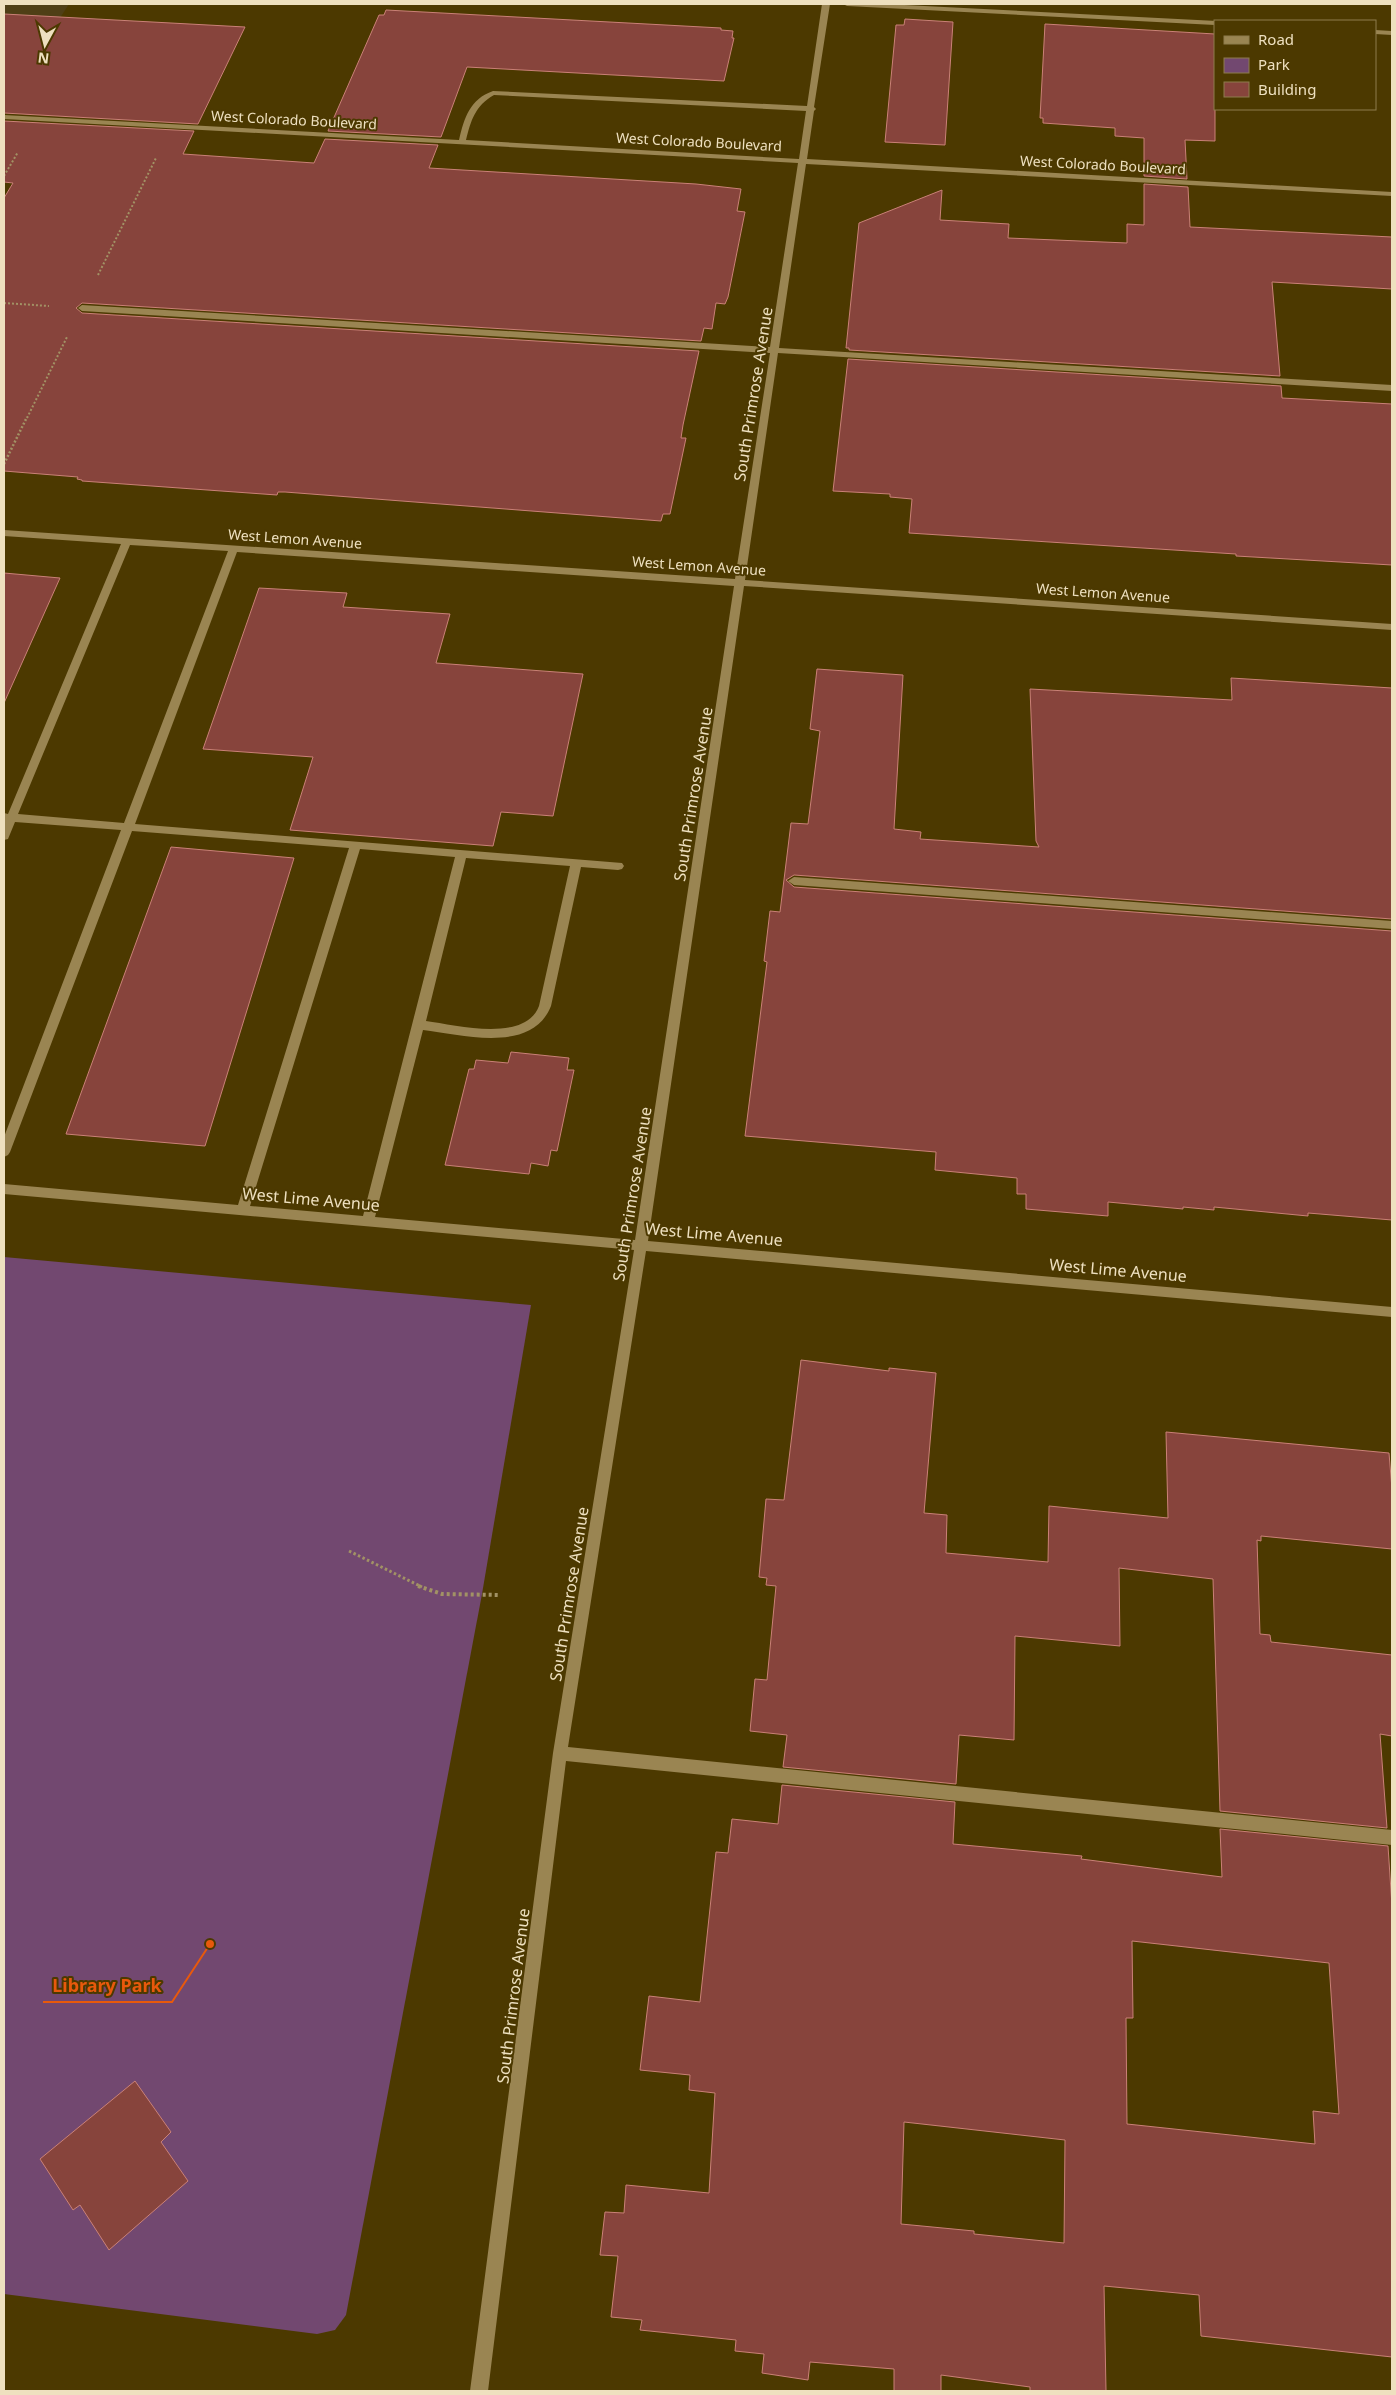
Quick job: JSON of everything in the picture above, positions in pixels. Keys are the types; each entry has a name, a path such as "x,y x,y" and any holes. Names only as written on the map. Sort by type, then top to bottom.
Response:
{"street":[{"name":"South Primrose Avenue","path":"479,2391 560,1753 641,1244 812,109 826,4"},
{"path":"848,4 1214,23"},
{"path":"1376,32 1392,32"},
{"path":"462,142 469,112 481,99 493,93 812,109"},
{"name":"West Colorado Boulevard","path":"4,117 1392,194"},
{"path":"82,308 1392,388"},
{"name":"West Lemon Avenue","path":"4,533 1392,627"},
{"path":"4,836 8,818 128,542"},
{"path":"4,1152 130,827 234,548"},
{"path":"8,818 618,866"},
{"path":"243,1209 356,845"},
{"path":"368,1220 462,853"},
{"path":"418,1025 504,1034 524,1028 538,1020 545,1006 576,862"},
{"path":"794,881 1392,925"},
{"name":"West Lime Avenue","path":"4,1189 1392,1312"},
{"path":"560,1753 1392,1838"}],"path":[{"path":"4,303 82,308"},
{"path":"348,1551 410,1583 442,1594 500,1595"}],"shaded area":[{"path":"4,4 69,4 9,97 4,97"}],"green space":[{"path":"4,1257 531,1305 482,1594 346,2315 335,2330 317,2334 4,2294"}],"building":[{"path":"386,10 721,28 721,30 733,31 732,38 734,38 724,81 467,67 441,137 328,131 379,15 384,15"},
{"path":"4,14 245,27 198,124 4,113"},
{"path":"905,19 953,22 945,145 885,142 896,25 904,25"},
{"path":"1045,24 1214,34 1215,141 1185,140 1187,179 1144,176 1144,138 1115,136 1115,128 1043,123 1043,118 1040,118"},
{"path":"4,121 194,131 183,154 314,163 325,139 438,145 429,168 696,184 741,189 737,211 745,212 728,297 725,304 716,303 712,329 704,328 701,341 82,303 76,308 82,313 699,351 683,425 681,438 686,438 670,514 663,514 661,521 285,492 278,492 277,495 82,481 77,479 78,477 4,471 4,198 13,183 4,182"},
{"path":"1144,184 1188,187 1190,227 1392,237 1392,289 1272,282 1280,376 849,350 849,348 846,348 859,223 942,190 940,220 1009,224 1008,238 1127,243 1127,224 1144,225"},
{"path":"848,359 1281,386 1282,398 1392,404 1392,565 909,533 912,499 890,497 890,494 833,491"},
{"path":"4,573 60,578 4,703"},
{"path":"259,588 347,593 343,607 450,614 436,663 583,674 553,816 501,812 493,846 290,830 313,757 203,749"},
{"path":"817,669 903,675 894,829 921,832 920,839 1039,847 1036,841 1030,689 1232,700 1231,678 1392,688 1392,919 794,875 786,880 794,887 1392,931 1392,1220 1308,1213 1308,1216 1214,1207 1214,1210 1183,1207 1183,1209 1108,1202 1108,1216 1026,1209 1026,1194 1017,1194 1017,1178 935,1170 936,1152 745,1136 767,962 764,961 770,911 780,912 791,823 808,824 820,731 810,729"},
{"path":"171,847 294,858 205,1146 66,1134"},
{"path":"511,1052 569,1058 567,1070 574,1070 557,1151 551,1150 548,1166 531,1163 529,1174 445,1165 469,1069 474,1069 476,1060 508,1063"},
{"path":"801,1360 889,1371 889,1368 936,1373 924,1513 947,1515 946,1553 1048,1562 1049,1506 1168,1518 1166,1432 1389,1453 1392,1489 1392,1549 1261,1536 1261,1541 1257,1540 1260,1634 1270,1635 1271,1642 1392,1655 1392,1736 1380,1734 1387,1828 1220,1811 1213,1579 1119,1568 1120,1646 1015,1636 1014,1740 959,1735 956,1784 783,1767 787,1735 750,1731 755,1679 767,1680 776,1586 766,1585 767,1578 759,1577 766,1499 784,1500"},
{"path":"782,1785 955,1802 953,1844 1082,1856 1081,1859 1222,1877 1220,1829 1388,1846 1392,1906 1392,2357 1201,2336 1199,2295 1104,2286 1106,2391 1030,2391 1030,2387 941,2375 941,2391 894,2391 894,2369 810,2362 808,2380 762,2373 764,2354 735,2351 736,2340 640,2330 642,2320 611,2317 618,2256 600,2255 605,2212 624,2213 626,2185 709,2193 715,2093 689,2090 690,2075 640,2070 649,1996 700,2002 716,1852 728,1853 732,1819 778,1824","holes":["1132,1941 1329,1963 1339,2114 1313,2111 1315,2144 1127,2124 1126,2018 1133,2018","904,2122 1065,2140 1064,2243 901,2224"]},
{"path":"135,2081 171,2132 161,2142 188,2181 109,2250 80,2205 73,2210 40,2159"}],"place":[{"name":"Library Park","path":"210,1944"}]}
